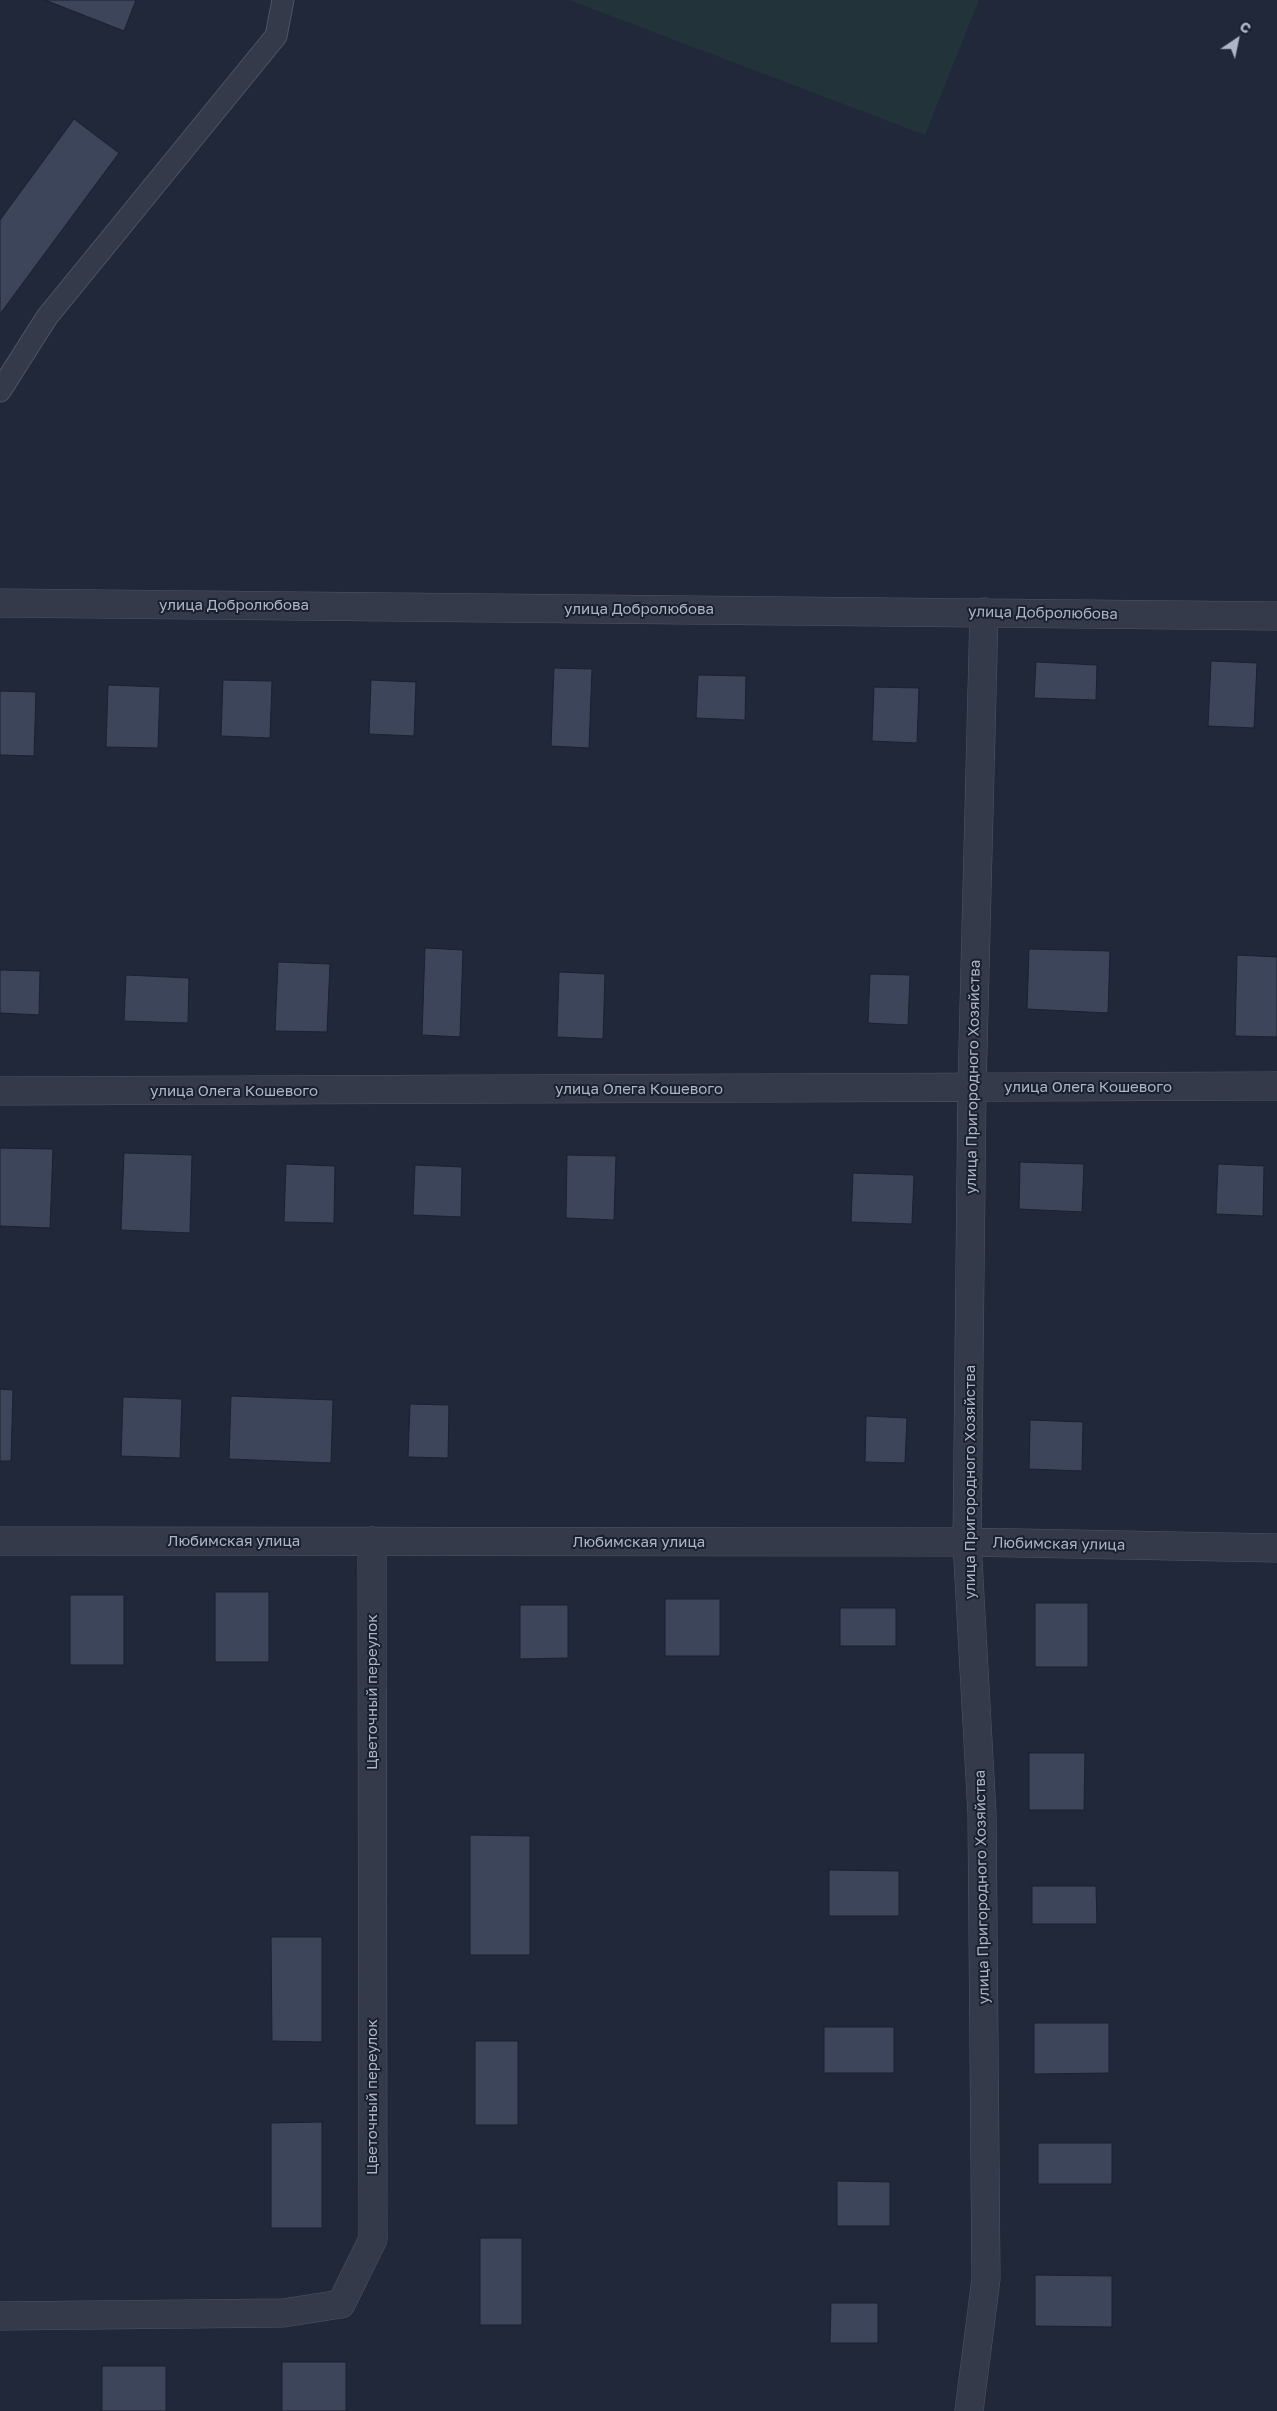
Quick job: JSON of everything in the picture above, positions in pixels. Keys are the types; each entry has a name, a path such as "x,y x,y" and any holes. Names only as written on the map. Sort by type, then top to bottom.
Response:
{"street":[{"name":"улица Добролюбова","path":"0,603 1277,616"},
{"name":"улица Пригородного Хозяйства","path":"969,2411 986,2269 982,1814 967,1542 972,1088 984,612"},
{"name":"улица Олега Кошевого","path":"0,1091 1277,1086"},
{"name":"Любимская улица","path":"0,1541 967,1542 1277,1548"},
{"name":"Цветочный переулок","path":"0,2316 283,2313 341,2304 373,2239 372,1541"}],"lane":[{"path":"0,391 46,316 276,36 283,0"}],"shaded area":[{"path":"569,0 979,0 925,135"}],"building":[{"path":"45,0 136,0 124,31"},
{"path":"74,119 119,153 0,314 0,220"},
{"path":"1211,661 1257,663 1254,728 1208,726"},
{"path":"1036,662 1097,665 1096,700 1034,698"},
{"path":"554,668 592,669 589,748 551,746"},
{"path":"698,675 746,676 745,720 696,718"},
{"path":"223,680 272,681 270,738 221,736"},
{"path":"371,680 416,682 414,736 369,734"},
{"path":"108,685 160,687 158,748 106,747"},
{"path":"874,687 919,688 917,743 872,741"},
{"path":"0,691 36,692 34,756 0,755"},
{"path":"425,948 463,950 460,1037 422,1035"},
{"path":"1029,949 1110,951 1108,1013 1027,1009"},
{"path":"1237,955 1277,957 1277,1037 1235,1036"},
{"path":"278,962 330,964 327,1032 275,1031"},
{"path":"0,970 40,971 39,1015 0,1013"},
{"path":"559,972 605,974 603,1039 557,1037"},
{"path":"870,974 910,975 908,1025 868,1023"},
{"path":"126,975 189,978 188,1023 124,1021"},
{"path":"0,1148 53,1149 50,1228 0,1226"},
{"path":"124,1153 192,1155 190,1233 121,1230"},
{"path":"567,1155 616,1156 614,1220 566,1218"},
{"path":"1020,1162 1084,1164 1082,1212 1019,1209"},
{"path":"286,1164 335,1166 334,1223 284,1222"},
{"path":"1218,1164 1264,1166 1263,1216 1216,1214"},
{"path":"415,1165 462,1167 461,1217 413,1215"},
{"path":"853,1173 914,1175 912,1224 851,1222"},
{"path":"0,1389 13,1390 11,1461 0,1461"},
{"path":"231,1396 333,1400 331,1463 229,1459"},
{"path":"123,1397 182,1399 180,1458 121,1456"},
{"path":"410,1404 449,1405 448,1458 408,1457"},
{"path":"866,1416 907,1418 905,1463 865,1462"},
{"path":"1030,1420 1083,1422 1082,1471 1029,1469"},
{"path":"215,1592 269,1592 269,1662 215,1662"},
{"path":"70,1595 124,1595 124,1665 70,1665"},
{"path":"665,1599 720,1599 720,1656 665,1656"},
{"path":"1035,1603 1088,1603 1088,1667 1035,1667"},
{"path":"520,1605 568,1605 568,1658 520,1659"},
{"path":"840,1608 896,1608 896,1646 840,1646"},
{"path":"1029,1753 1085,1753 1084,1810 1029,1810"},
{"path":"470,1835 530,1836 530,1955 470,1955"},
{"path":"829,1870 899,1871 899,1916 829,1916"},
{"path":"1032,1886 1096,1886 1097,1924 1032,1924"},
{"path":"271,1937 322,1937 322,2042 272,2041"},
{"path":"1034,2023 1109,2023 1109,2073 1034,2074"},
{"path":"824,2027 894,2027 894,2073 824,2073"},
{"path":"475,2041 518,2041 518,2125 475,2125"},
{"path":"322,2122 322,2228 271,2228 271,2123"},
{"path":"1038,2143 1112,2143 1112,2184 1038,2184"},
{"path":"837,2181 890,2182 890,2226 837,2226"},
{"path":"480,2238 522,2238 522,2325 480,2325"},
{"path":"1035,2275 1112,2276 1112,2327 1035,2326"},
{"path":"831,2303 878,2303 878,2343 830,2343"},
{"path":"282,2362 346,2362 346,2411 282,2411"},
{"path":"102,2366 166,2366 166,2411 102,2411"}]}
